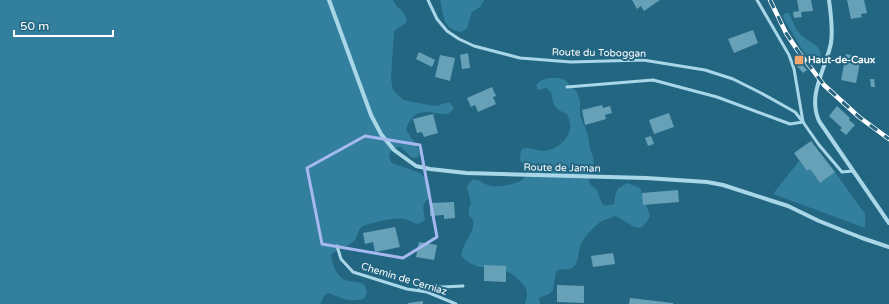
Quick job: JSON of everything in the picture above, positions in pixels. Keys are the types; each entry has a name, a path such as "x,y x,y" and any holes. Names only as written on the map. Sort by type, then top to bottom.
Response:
{"street":[{"name":"Route de Jaman","path":"329,0 361,84 371,116 381,134 394,150 416,166 466,174 653,179 707,182 723,185 788,206 819,221 862,238 889,246"},
{"path":"829,0 832,36 817,85 814,102 815,110 853,171 889,223"}],"lane":[{"name":"Route du Toboggan","path":"428,0 437,19 447,31 474,46 520,58 571,62 643,60 705,70 734,79 761,92 794,112 803,122"},
{"path":"757,0 789,55 794,69 803,122 819,145 842,172 853,171"},
{"path":"567,86 653,80 717,96 790,124 803,122"},
{"name":"Chemin de Cerniaz","path":"337,246 342,259 353,272 400,288 419,290 456,304"},
{"path":"419,290 420,288 463,286"}],"highlighted area":[{"path":"365,136 420,145 437,237 403,258 322,244 307,168"}],"shaded area":[{"path":"0,0 393,0 405,14 407,22 394,31 391,79 393,90 403,100 434,106 450,103 454,108 450,113 444,114 424,112 417,114 411,119 406,129 419,150 420,153 418,157 412,158 401,147 398,147 390,152 389,156 392,163 423,175 429,183 431,195 424,204 425,220 419,224 405,219 395,219 364,225 360,229 354,241 331,255 334,267 341,277 348,281 364,284 367,291 365,298 360,300 346,300 328,293 324,296 320,304 0,304"},
{"path":"440,0 484,0 480,7 472,12 467,28 462,32 455,31 447,25 443,16"},
{"path":"785,13 789,13 796,29 802,36 818,47 821,53 820,57 816,60 810,58 803,51 784,19 783,16"},
{"path":"549,78 559,78 565,80 577,92 580,101 580,115 588,135 594,164 589,181 590,184 597,190 602,204 606,206 614,204 618,189 627,183 640,188 650,216 642,227 638,228 615,216 601,222 591,230 580,245 575,266 569,269 560,269 556,271 553,290 549,294 539,298 540,304 525,304 527,296 526,288 514,276 504,270 472,264 466,261 461,255 473,225 473,220 469,212 471,204 467,186 472,180 477,180 493,186 508,185 518,182 526,176 527,172 520,160 522,149 530,148 547,151 556,147 566,138 570,127 567,114 555,106 551,92 546,88 538,90 536,85 540,81"},
{"path":"799,161 807,171 810,169 820,183 835,172 865,214 865,228 773,194"}],"building":[{"path":"632,0 660,0 644,11 641,6 637,9"},
{"path":"797,0 811,0 813,11 801,12 802,17 794,18 793,12 799,11"},
{"path":"847,0 864,0 867,13 861,14 862,17 851,19"},
{"path":"753,30 758,43 734,53 728,39"},
{"path":"419,52 435,60 432,67 416,59"},
{"path":"468,53 470,68 462,69 460,55"},
{"path":"846,54 861,57 856,83 841,80"},
{"path":"440,55 455,58 450,81 435,77"},
{"path":"801,63 807,70 803,73 797,66"},
{"path":"870,79 874,79 875,87 871,87"},
{"path":"492,87 496,96 493,97 496,104 478,112 475,105 471,107 467,98"},
{"path":"602,105 603,108 610,106 612,113 605,115 606,119 585,125 582,110"},
{"path":"837,106 855,125 846,135 840,130 842,128 829,116"},
{"path":"669,113 674,127 654,134 649,120"},
{"path":"433,114 438,133 424,137 422,132 417,133 413,119"},
{"path":"651,136 654,144 648,146 645,138"},
{"path":"811,141 835,172 820,183 810,169 807,171 794,153"},
{"path":"678,190 679,202 643,205 642,193"},
{"path":"454,202 455,218 444,219 444,215 430,216 430,203"},
{"path":"395,227 400,247 375,252 373,242 365,244 363,233"},
{"path":"419,242 437,245 434,260 416,257"},
{"path":"613,253 615,264 593,267 591,256"},
{"path":"484,265 506,266 506,282 484,281"},
{"path":"557,285 584,286 584,303 557,302"},
{"path":"630,298 673,303 673,304 629,304"},
{"path":"423,301 423,304 408,304 408,303"}],"railway":[{"path":"770,0 786,33 824,85 859,117 889,139"}],"place":[{"name":"Haut-de-Caux","path":"799,60"}]}
